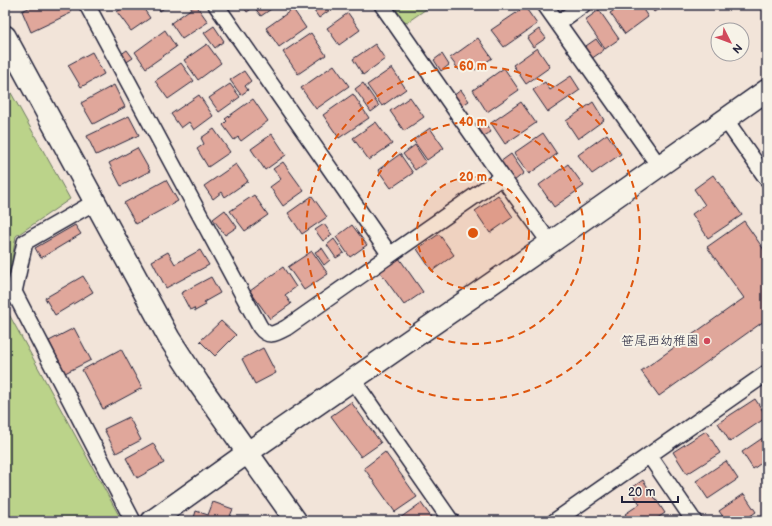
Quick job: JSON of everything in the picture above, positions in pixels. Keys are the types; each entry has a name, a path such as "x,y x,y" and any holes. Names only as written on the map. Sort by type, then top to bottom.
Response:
{"street":[{"path":"87,5 256,320 264,332 270,334 277,333 286,328 502,177"},
{"path":"216,5 390,255"},
{"path":"382,5 550,243"},
{"path":"545,5 659,166"},
{"path":"558,23 583,5"},
{"path":"5,36 169,338 296,521"},
{"path":"152,521 247,452 550,243 767,90"},
{"path":"725,119 767,179"},
{"path":"95,202 25,242 14,292 133,521"},
{"path":"555,521 649,455 766,377"},
{"path":"353,380 451,521"},
{"path":"649,455 694,521"}],"green space":[{"path":"393,5 432,5 406,23"},
{"path":"5,82 70,199 16,236 5,299"},
{"path":"5,307 122,521 5,521"}],"building":[{"path":"35,5 68,5 71,13 31,32 22,11"},
{"path":"126,5 141,5 150,18 131,31 117,12"},
{"path":"155,5 168,5 160,11"},
{"path":"196,5 208,22 182,39 171,23"},
{"path":"242,5 277,5 261,16 254,7 247,12"},
{"path":"310,5 337,5 319,18"},
{"path":"622,5 640,5 648,17 625,34 610,13"},
{"path":"649,5 664,5 654,12"},
{"path":"525,7 537,24 504,47 491,30"},
{"path":"293,9 306,28 279,47 266,28"},
{"path":"599,10 619,39 605,49 585,20"},
{"path":"348,13 360,30 339,45 327,28"},
{"path":"214,26 224,41 215,48 204,33"},
{"path":"539,29 546,38 533,47 527,38"},
{"path":"165,30 176,47 146,68 135,52"},
{"path":"311,33 326,55 298,74 283,52"},
{"path":"478,38 492,58 475,70 470,62 459,70 450,58"},
{"path":"596,39 604,50 591,59 583,48"},
{"path":"207,44 221,63 198,80 184,60"},
{"path":"375,44 385,59 363,75 353,59"},
{"path":"537,48 550,67 526,84 513,65"},
{"path":"127,50 133,58 125,63 120,55"},
{"path":"92,52 104,74 81,87 68,65"},
{"path":"442,54 449,65 441,71 434,60"},
{"path":"181,63 194,81 168,99 155,81"},
{"path":"334,65 349,86 316,109 301,88"},
{"path":"392,68 406,89 382,106 367,85"},
{"path":"504,68 519,90 487,112 473,90"},
{"path":"244,71 251,81 245,86 248,90 241,95 230,80"},
{"path":"571,76 580,90 548,112 533,90 545,82 550,90"},
{"path":"363,83 379,106 371,112 355,89"},
{"path":"230,84 240,97 219,112 209,98"},
{"path":"114,85 125,107 93,124 81,103"},
{"path":"461,90 469,101 460,107 453,96"},
{"path":"353,94 369,118 339,138 323,115"},
{"path":"199,95 213,116 194,130 189,122 181,128 171,114"},
{"path":"410,97 424,117 404,131 390,111"},
{"path":"253,99 268,121 241,141 238,137 234,140 223,125 227,121 225,119"},
{"path":"521,102 536,123 505,144 491,123"},
{"path":"593,102 604,120 578,139 566,121"},
{"path":"129,116 139,135 96,155 87,136"},
{"path":"483,120 491,132 484,136 476,124"},
{"path":"376,122 392,144 369,160 353,138"},
{"path":"430,128 444,148 427,160 413,140"},
{"path":"214,129 230,152 208,167 197,149 204,144 201,138"},
{"path":"543,133 557,154 529,174 514,153"},
{"path":"272,134 286,155 265,170 251,149"},
{"path":"607,134 621,154 592,174 578,155"},
{"path":"415,145 426,162 415,170 403,154"},
{"path":"137,148 150,171 121,186 109,163"},
{"path":"400,154 413,173 391,188 378,170"},
{"path":"511,154 524,173 514,181 500,162"},
{"path":"283,162 304,191 283,206 270,187 281,179 273,169"},
{"path":"236,164 248,181 225,197 222,192 213,199 204,186"},
{"path":"568,164 584,186 554,207 539,185"},
{"path":"713,175 742,215 708,238 692,214 705,205 694,189"},
{"path":"166,180 178,201 136,224 124,203"},
{"path":"254,195 268,215 245,231 230,211"},
{"path":"498,195 513,217 490,233 475,211"},
{"path":"312,196 327,217 302,234 288,213"},
{"path":"225,210 237,227 225,235 213,219"},
{"path":"744,221 767,254 767,319 659,396 641,371 744,298 707,247"},
{"path":"324,224 332,235 323,241 315,230"},
{"path":"75,225 81,234 41,258 35,248"},
{"path":"352,225 367,245 350,257 336,237"},
{"path":"439,234 454,255 432,271 417,249"},
{"path":"334,239 344,253 336,258 327,245"},
{"path":"322,248 330,260 324,265 315,252"},
{"path":"200,250 209,265 166,288 152,261 168,252 175,264"},
{"path":"312,251 328,274 304,290 288,267"},
{"path":"399,258 423,292 404,305 380,272"},
{"path":"283,267 296,287 285,295 291,304 270,319 250,291"},
{"path":"83,276 93,292 55,315 45,298"},
{"path":"211,277 220,293 204,302 206,305 195,311 194,308 190,310 181,293"},
{"path":"221,321 236,335 215,356 200,341"},
{"path":"74,328 91,360 65,373 49,341"},
{"path":"263,348 276,373 255,384 242,359"},
{"path":"121,349 142,388 103,409 82,370"},
{"path":"755,399 767,417 730,442 718,423"},
{"path":"351,402 381,443 361,457 331,416"},
{"path":"129,417 141,440 116,453 104,429"},
{"path":"706,431 720,453 687,474 673,452"},
{"path":"767,435 767,459 753,469 742,452"},
{"path":"153,443 164,463 137,478 126,458"},
{"path":"385,452 417,497 395,512 364,468"},
{"path":"726,461 738,479 708,499 696,481"},
{"path":"767,475 767,487 762,479"},
{"path":"643,480 665,513 653,521 630,521 625,514 640,504 630,489"},
{"path":"744,494 756,512 743,521 726,521 719,511"},
{"path":"213,502 233,509 228,521 193,521 196,511 208,515"},
{"path":"421,503 434,521 402,521 400,518"}],"place":[{"name":"笹尾西幼稚園","path":"707,341"}]}
